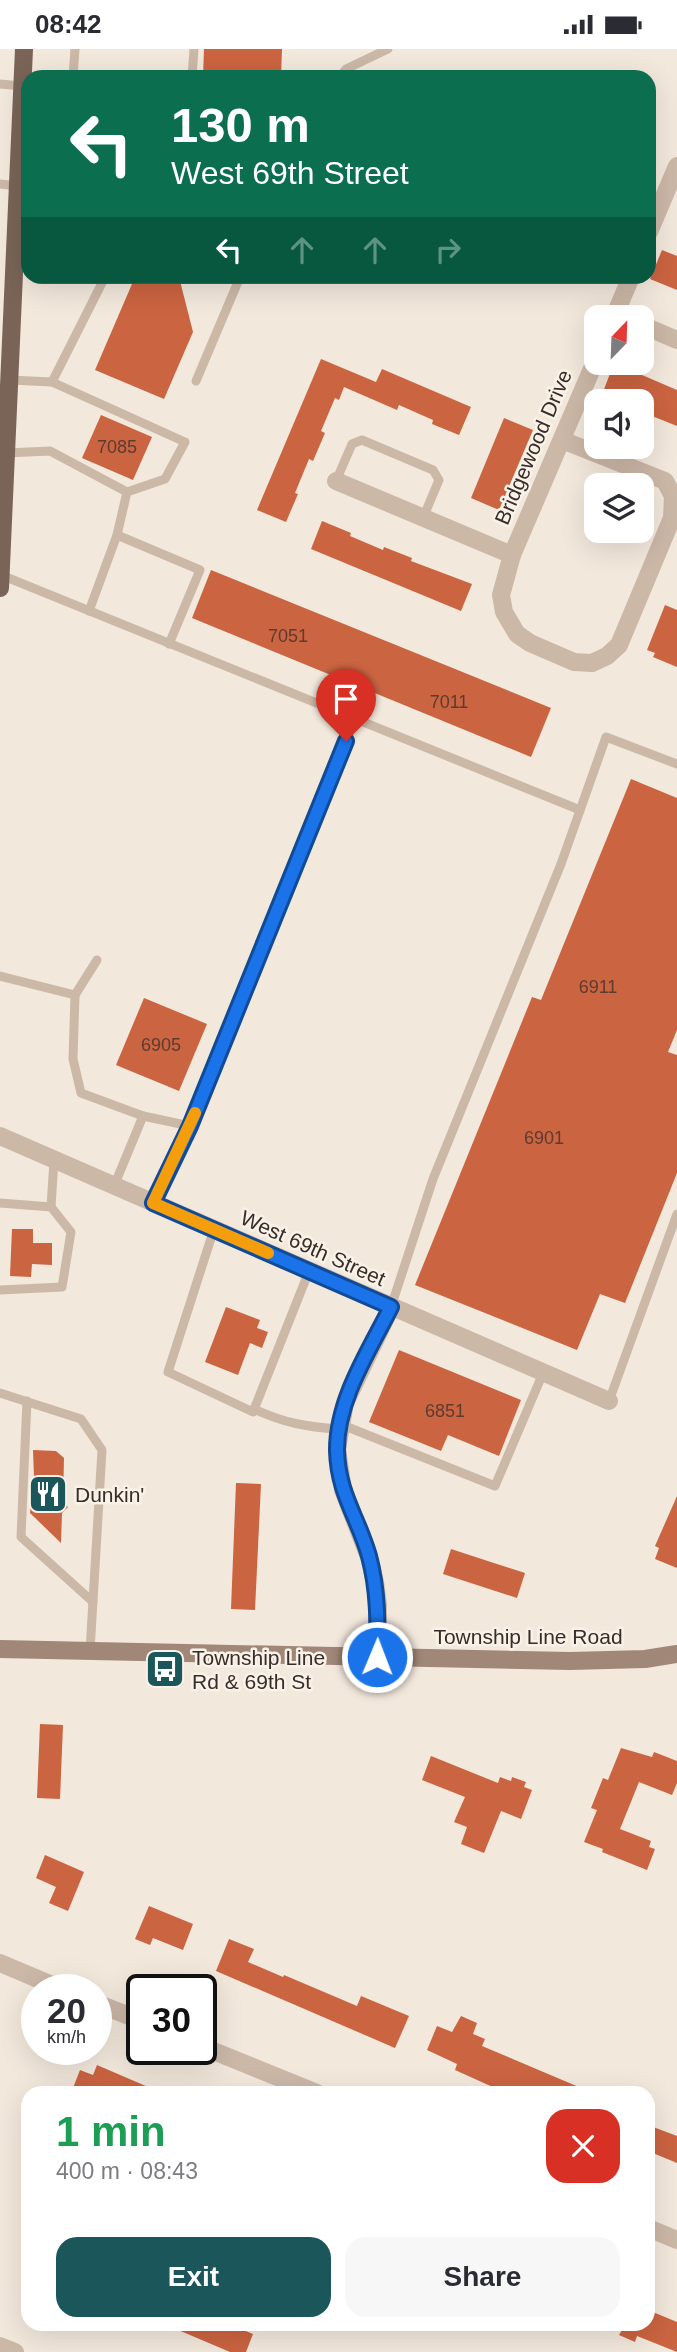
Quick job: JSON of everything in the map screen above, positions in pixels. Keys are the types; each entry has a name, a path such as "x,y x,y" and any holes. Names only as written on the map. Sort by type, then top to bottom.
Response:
{"main road":[{"path":"23,70 24,49"},
{"path":"21,111 18,186 21,214"},
{"path":"0,589 11,265 21,228"},
{"name":"Township Line Road","path":"0,1649 570,1661 645,1659 677,1654"}],"street":[{"path":"656,216 677,166"},
{"path":"621,305 628,284"},
{"path":"654,330 677,340"},
{"name":"Bridgewood Drive","path":"562,440 665,481 673,496 671,518 619,645 607,656 592,663 574,661 530,643 517,634 504,612 501,595 512,555 589,375"},
{"path":"336,481 512,555"},
{"name":"West 69th Street","path":"0,1136 609,1401"},
{"path":"377,1657 378,1605 375,1582 367,1549 343,1490 338,1462 340,1426 349,1393 391,1307"},
{"path":"0,1963 26,1974"},
{"path":"217,2052 300,2086"},
{"path":"655,2231 677,2240"},
{"path":"0,2346 15,2352"}],"lane":[{"path":"74,70 75,49"},
{"path":"192,70 194,49"},
{"path":"345,70 388,49"},
{"path":"0,84 21,86"},
{"path":"0,184 18,186"},
{"path":"52,382 101,284"},
{"path":"196,381 237,284"},
{"path":"6,453 50,451 127,492 165,479 185,442 52,382 7,370"},
{"path":"336,481 355,441 362,440 433,470 439,480 423,518"},
{"path":"89,611 117,535 127,492"},
{"path":"117,535 200,570 169,644"},
{"path":"1,575 580,810"},
{"path":"153,1203 190,1126 355,719"},
{"path":"391,1307 433,1179 509,995 606,737 677,764"},
{"path":"97,960 75,995 73,1059 81,1093 143,1116 190,1126"},
{"path":"0,976 75,995"},
{"path":"114,1186 143,1116"},
{"path":"0,1290 62,1287 71,1231 51,1207 54,1160"},
{"path":"0,1203 51,1207"},
{"path":"609,1401 677,1215"},
{"path":"214,1229 168,1372 253,1412 309,1271"},
{"path":"254,1409 284,1422 308,1428 340,1426 495,1486 543,1373"},
{"path":"0,1393 81,1419 102,1450 90,1651"},
{"path":"27,1401 21,1537 93,1602"}],"building":[{"path":"204,49 282,49 281,70 203,70"},
{"path":"662,250 677,256 677,290 656,281 656,264"},
{"path":"132,284 181,284 193,332 164,399 95,370"},
{"path":"321,359 376,382 382,369 471,407 459,435 432,424 433,420 399,405 397,410 344,387 339,400 335,398 321,431 325,433 313,461 309,459 286,522 257,510"},
{"path":"609,375 642,375 677,390 677,426 654,417 654,389 604,389"},
{"path":"101,415 152,437 133,480 82,458"},
{"path":"504,418 533,430 499,510 471,498"},
{"path":"322,521 383,550 384,547 412,558 411,561 472,584 461,611 311,549"},
{"path":"211,570 551,708 531,757 192,618"},
{"path":"665,605 677,610 677,667 653,657 655,653 647,650"},
{"path":"631,779 677,798 677,1030 668,1052 677,1055 677,1173 625,1303 600,1294 577,1350 415,1285 532,997 541,1000"},
{"path":"144,998 207,1024 179,1091 116,1065"},
{"path":"12,1229 33,1229 33,1243 52,1243 52,1265 32,1264 31,1277 10,1276"},
{"path":"226,1307 260,1320 257,1328 268,1332 262,1348 250,1343 238,1375 205,1362"},
{"path":"399,1350 521,1400 499,1456 448,1435 441,1451 369,1422"},
{"name":"Dunkin'","path":"33,1450 56,1451 64,1458 63,1502 68,1507 62,1513 61,1543 30,1513 34,1477"},
{"path":"236,1483 261,1484 255,1610 231,1609"},
{"path":"677,1496 677,1568 655,1559 659,1548 655,1546"},
{"path":"451,1549 525,1573 517,1598 443,1574"},
{"path":"40,1724 63,1725 60,1799 37,1798"},
{"path":"621,1748 652,1757 654,1752 677,1761 677,1783 672,1795 639,1782 620,1829 651,1841 649,1847 655,1849 647,1870 584,1842 597,1810 591,1808 603,1778 608,1780"},
{"path":"431,1756 498,1783 500,1777 511,1781 512,1777 526,1782 524,1787 532,1790 521,1819 501,1811 484,1853 461,1844 467,1827 454,1822 465,1797 422,1780"},
{"path":"45,1855 84,1872 68,1911 49,1903 56,1887 36,1878"},
{"path":"149,1906 193,1924 183,1950 153,1938 150,1945 135,1939"},
{"path":"229,1939 254,1949 248,1962 283,1977 284,1975 357,2006 361,1996 409,2016 395,2048 216,1971"},
{"path":"461,2016 477,2023 473,2034 485,2039 482,2046 576,2086 490,2086 455,2070 457,2064 427,2050 437,2026 452,2032"},
{"path":"97,2065 146,2086 74,2086 80,2070 93,2075"},
{"path":"655,2128 677,2136 677,2163 655,2154"},
{"path":"655,2313 677,2322 677,2352 637,2336 635,2342 619,2335 621,2331 655,2331"},
{"path":"180,2331 246,2331 253,2334 246,2352 230,2352"}],"slow traffic":[{"path":"195,1113 153,1203 268,1253"}],"place":[{"name":"Dunkin'","path":"48,1494"},
{"name":"Township Line Rd & 69th St","path":"165,1669"}],"route":[{"path":"346,741 190,1126 153,1203 391,1307 345,1403 337,1449 346,1502 364,1542 375,1582 378,1605 377,1657"}]}
